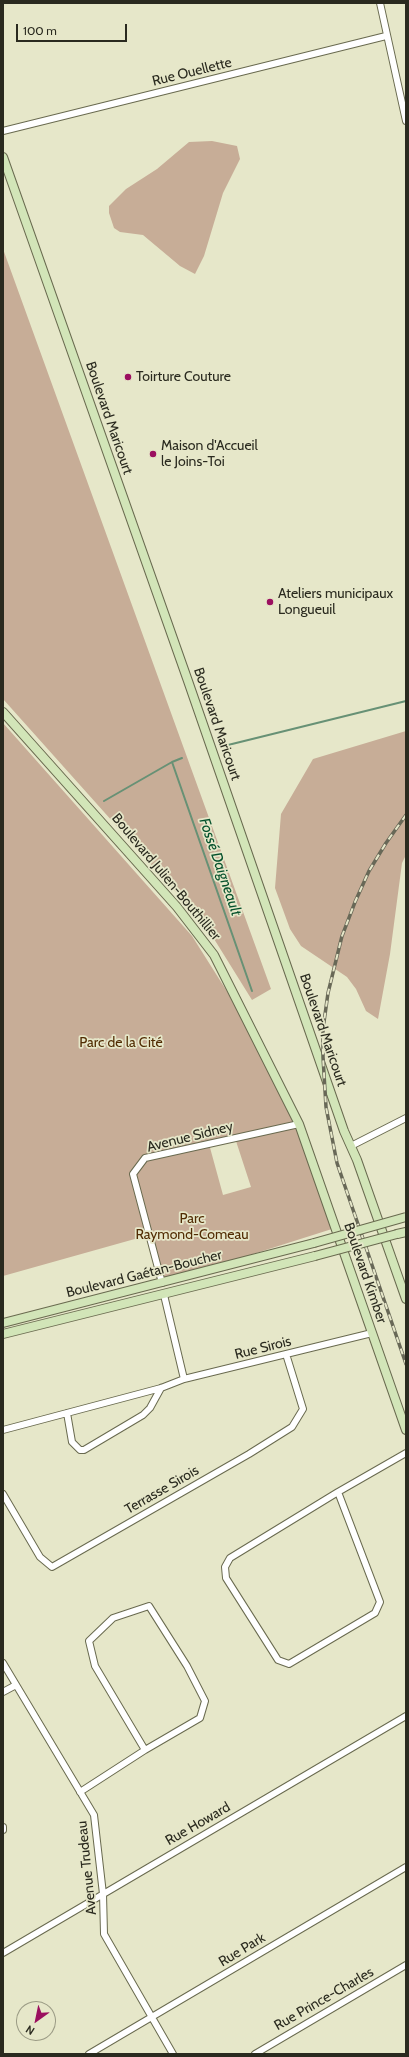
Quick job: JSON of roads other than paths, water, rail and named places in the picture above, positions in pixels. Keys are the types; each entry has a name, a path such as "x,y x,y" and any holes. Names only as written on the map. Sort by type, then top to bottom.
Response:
{"street":[{"path":"380,3 386,36 404,106 406,120"},
{"name":"Rue Ouellette","path":"3,131 386,36"},
{"name":"Boulevard Maricourt","path":"3,157 406,1299"},
{"name":"Boulevard Julien-Bouthillier","path":"3,712 178,907 214,955 299,1124"},
{"path":"351,1146 406,1118"},
{"name":"Avenue Sidney","path":"162,1283 133,1174 145,1158 299,1124"},
{"name":"Boulevard Kimber","path":"299,1124 406,1430"},
{"name":"Boulevard Gaétan-Boucher","path":"3,1323 292,1250 406,1217"},
{"name":"Boulevard Gaétan-Boucher","path":"3,1334 164,1295 406,1232"},
{"path":"164,1295 184,1379"},
{"name":"Rue Sirois","path":"3,1430 161,1388 184,1379 372,1333"},
{"name":"Terrasse Sirois","path":"3,1494 40,1557 52,1566 248,1454 292,1427 303,1409 286,1354"},
{"path":"67,1413 72,1442 80,1450 84,1450 143,1415 150,1408 161,1388"},
{"path":"338,1492 380,1602 375,1613 289,1664 278,1660 226,1578 225,1567 230,1558 338,1492 406,1453"},
{"path":"80,1792 145,1750 200,1718 205,1701 187,1666 149,1606 113,1618 89,1641 95,1666 145,1750"},
{"name":"Avenue Trudeau","path":"3,1663 94,1815 103,1894 104,1934 173,2054"},
{"path":"3,1692 16,1685"},
{"name":"Rue Howard","path":"3,1953 406,1716"},
{"name":"Rue Park","path":"89,2054 406,1867"},
{"name":"Rue Prince-Charles","path":"255,2054 406,1966"}],"waterway":[{"name":"Fossé Daigneault","path":"228,745 406,701"},
{"name":"Fossé Daigneault","path":"182,758 172,762 252,991"},
{"path":"104,801 172,762"}],"railway":[{"path":"406,815 386,843 369,871 355,902 342,936 328,993 323,1029 326,1107 337,1163 406,1364"}],"place":[{"name":"Toirture Couture","path":"128,377"},
{"name":"Maison d'Accueil le Joins-Toi","path":"153,454"},
{"name":"Ateliers municipaux Longueuil","path":"270,602"}],"park label":[{"name":"Parc de la Cité","path":"121,1043"},
{"name":"Parc Raymond-Comeau","path":"192,1228"}]}
